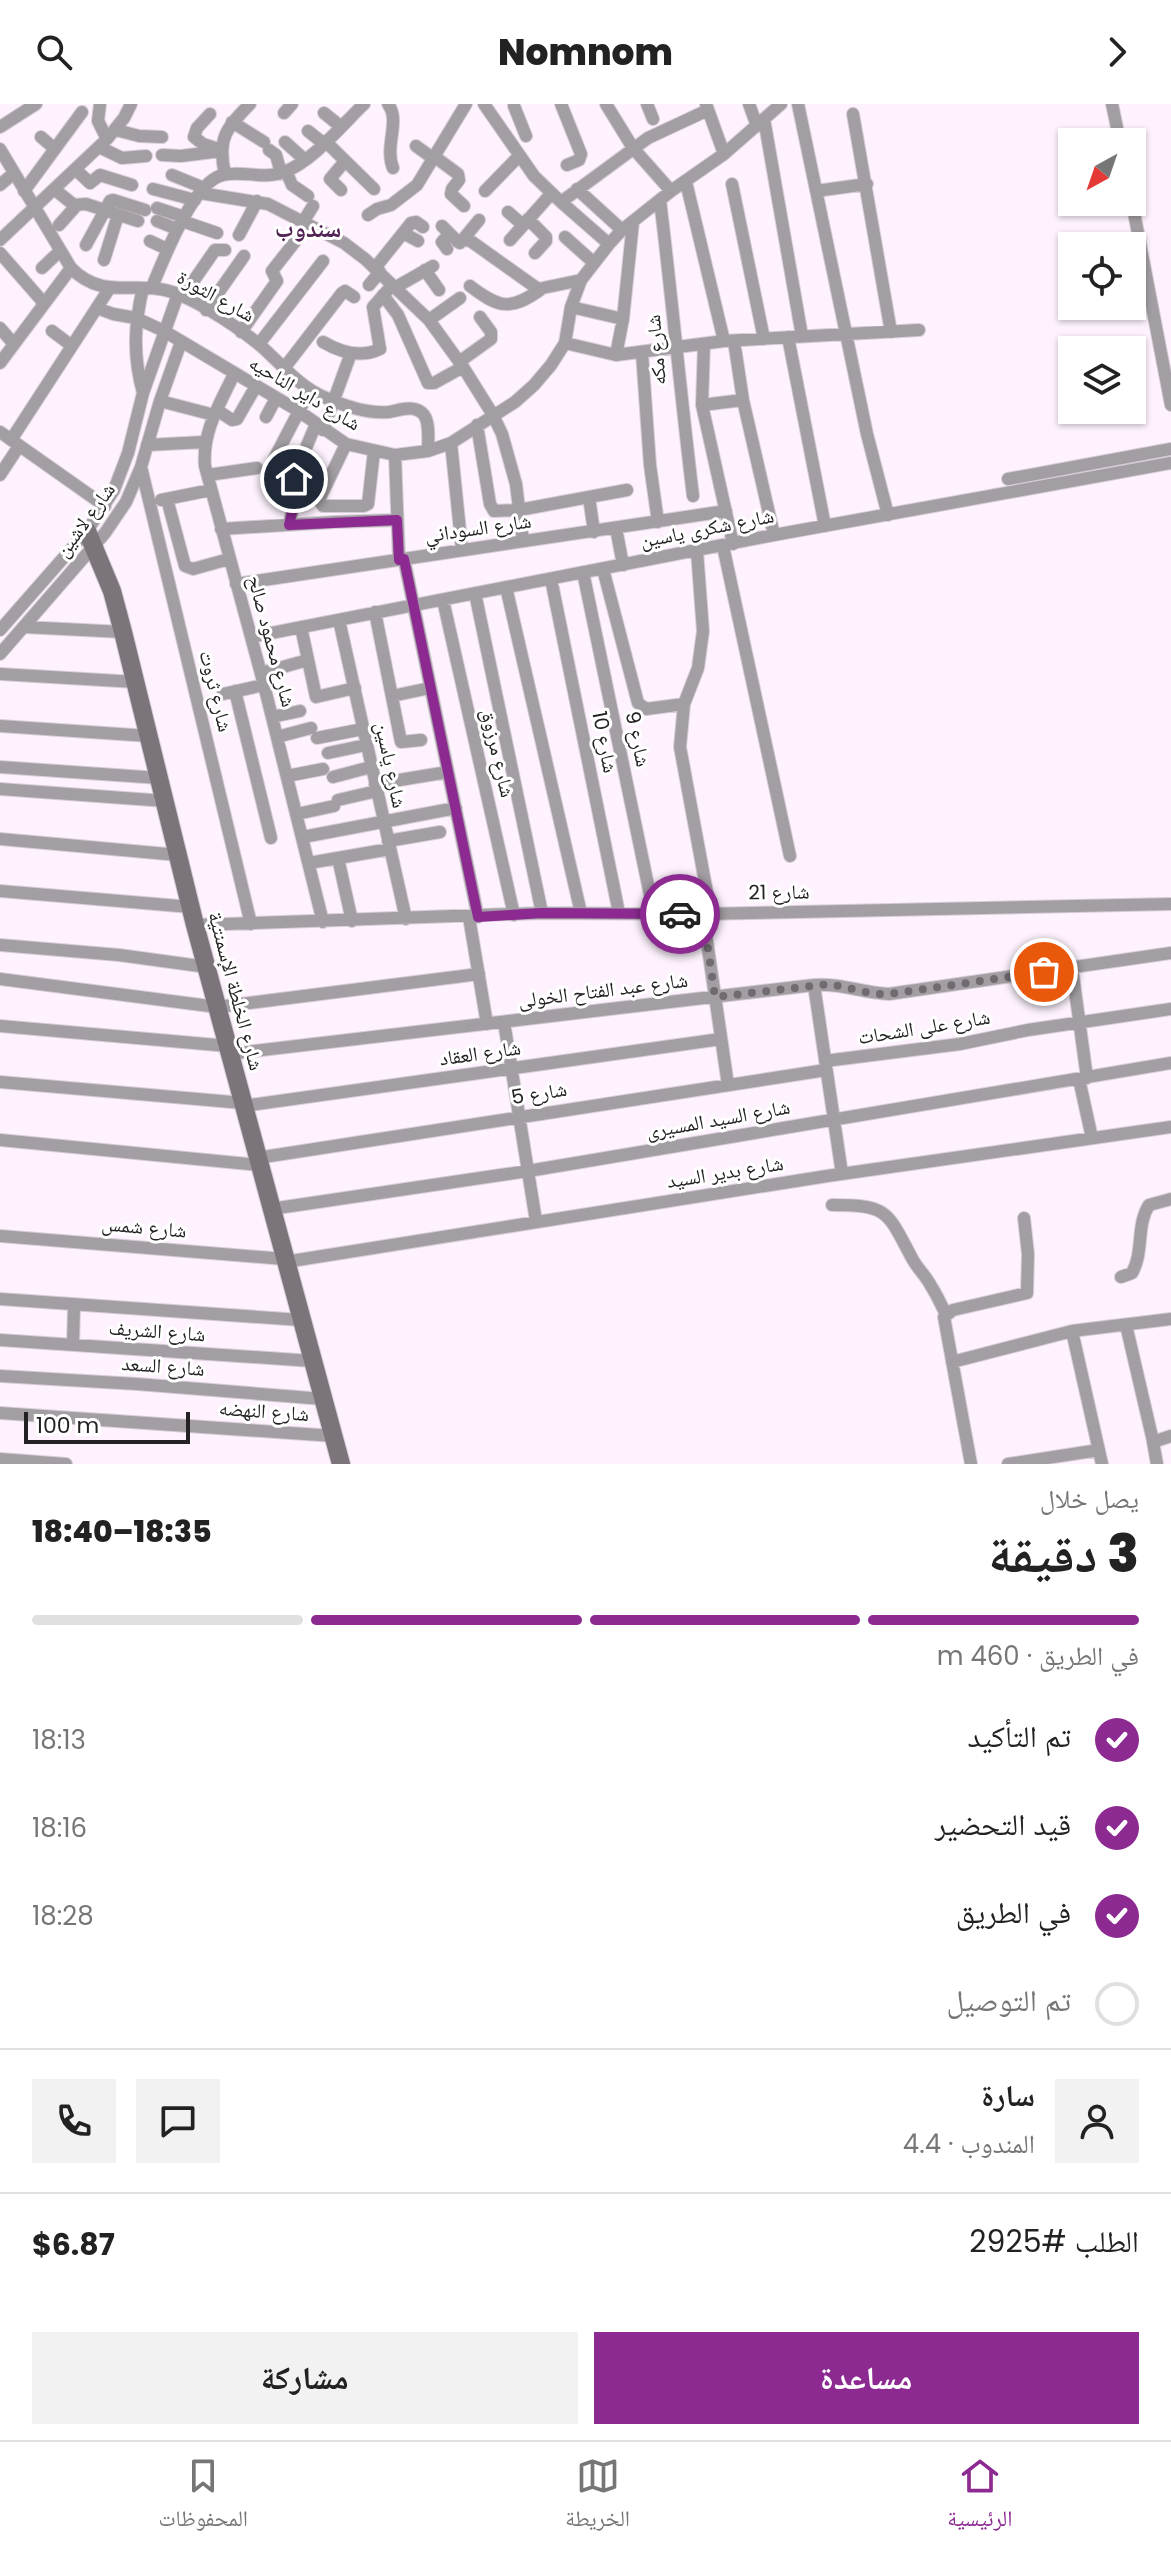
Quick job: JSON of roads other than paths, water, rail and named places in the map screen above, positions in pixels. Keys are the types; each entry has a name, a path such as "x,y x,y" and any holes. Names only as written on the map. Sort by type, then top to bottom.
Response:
{"street":[{"path":"0,127 35,104"},
{"path":"100,104 98,121 122,158 146,156"},
{"path":"0,240 107,139 131,104"},
{"path":"225,174 221,150 226,130 250,104"},
{"path":"143,393 135,356 136,318 167,249 200,194 218,176 225,174 269,176 284,172 305,160 364,104"},
{"path":"388,104 394,116 388,152 393,168"},
{"path":"368,215 391,205 423,179 466,104"},
{"path":"561,104 581,154 579,160 567,165"},
{"path":"606,104 633,148 671,191"},
{"path":"647,104 653,119"},
{"path":"749,104 760,122 802,336"},
{"name":"شارع داير الناحيه","path":"97,308 136,318 164,331 297,410 346,444 395,455 428,451 451,443 515,402 534,385 565,343 571,307 581,280 593,262 627,226 724,154 781,104"},
{"path":"798,104 867,434 888,515"},
{"path":"1112,104 1117,128"},
{"path":"526,136 517,105 487,109 519,156 556,198 609,244"},
{"path":"492,257 526,222 556,198 577,189 633,148 707,107 724,154"},
{"path":"24,191 48,154 82,112"},
{"path":"324,113 340,126"},
{"path":"210,114 197,128 194,137 203,144 221,150"},
{"path":"853,114 891,332"},
{"path":"232,122 276,155 292,185 310,201 306,224 272,271 277,281 241,332"},
{"path":"308,131 374,189"},
{"path":"41,137 48,154"},
{"path":"107,139 162,137"},
{"path":"285,142 305,160"},
{"path":"416,146 458,174 459,180 451,194 464,206"},
{"name":"شارع الثورة","path":"0,149 71,268 86,281 109,289 148,288 180,295 259,344 310,390 333,401 371,412 418,410 427,422 428,451"},
{"path":"162,155 181,156 221,150"},
{"path":"485,191 519,156"},
{"path":"341,190 330,179 345,161"},
{"path":"75,169 90,183 100,175 132,185"},
{"path":"0,185 14,173"},
{"path":"172,175 200,194"},
{"path":"686,182 729,341 774,535"},
{"path":"732,184 764,339"},
{"path":"816,191 867,184"},
{"path":"54,189 76,206"},
{"path":"153,189 257,201 344,243 395,286 429,320 493,415 502,434 514,477 523,541"},
{"path":"577,189 627,226 623,319 616,355"},
{"path":"226,213 230,199"},
{"path":"86,245 113,200 149,215 217,233"},
{"name":"شارع مكه","path":"660,200 693,496"},
{"path":"239,235 257,201"},
{"path":"59,225 76,206 86,204 118,215 149,215"},
{"path":"508,212 546,239 535,253"},
{"path":"104,260 118,215"},
{"path":"1135,216 1171,405"},
{"path":"479,220 450,238 470,241 540,290"},
{"path":"369,285 403,233 414,222 423,227"},
{"path":"403,233 418,241"},
{"path":"565,237 593,262"},
{"path":"150,241 167,249"},
{"name":"شارع لاشين","path":"0,654 90,539 122,472 143,393 180,295 215,250 225,250"},
{"path":"42,268 60,251"},
{"path":"0,253 43,302"},
{"path":"206,310 244,256"},
{"path":"259,344 323,261"},
{"path":"0,363 71,268"},
{"path":"323,342 351,353 380,349 373,310 383,295 429,268 439,290"},
{"path":"470,286 486,298 505,305 524,301 540,290 581,280"},
{"path":"0,475 10,439 109,289"},
{"path":"285,367 342,293 345,291 354,297"},
{"path":"383,295 398,315 428,383 434,383 491,339 491,332 480,317"},
{"path":"429,320 460,298"},
{"path":"571,307 623,319"},
{"path":"0,328 13,343"},
{"path":"565,343 616,355 729,341 919,330"},
{"path":"52,331 72,346"},
{"path":"788,337 825,526"},
{"name":"شارع لاشين","path":"0,630 126,502 141,467 181,342"},
{"path":"704,344 702,405 726,511 728,545 790,856"},
{"path":"289,525 298,487 294,476 333,401 351,353"},
{"path":"642,353 650,465 658,522"},
{"name":"شارع محمود صالح","path":"234,374 204,442 208,475 323,922"},
{"path":"160,401 216,412 232,420 237,419 256,386"},
{"path":"274,459 310,390"},
{"path":"266,417 276,398"},
{"path":"702,405 743,400"},
{"path":"477,425 490,504 494,511 519,510 627,490"},
{"path":"10,439 105,506"},
{"path":"147,445 204,442"},
{"path":"451,443 462,550"},
{"path":"346,444 319,500 323,506 368,504 374,451"},
{"path":"1008,479 1171,449"},
{"path":"395,455 402,559 456,808 487,1024"},
{"name":"شارع شكرى ياسين","path":"251,637 774,535 1171,463"},
{"name":"شارع ثروت","path":"141,467 251,924"},
{"path":"208,475 257,468"},
{"path":"487,483 514,477"},
{"path":"150,502 211,490"},
{"path":"589,497 594,532"},
{"path":"167,499 185,566 193,569 229,559"},
{"name":"شارع السوداني","path":"236,584 726,511"},
{"path":"221,529 397,520"},
{"path":"616,528 623,565"},
{"name":"شارع الخلطة الإسمنتية","path":"90,539 112,591 228,1050 341,1464"},
{"path":"697,551 703,631 698,668 684,704 680,747 707,914 728,1085"},
{"path":"603,569 638,703 646,709 684,704"},
{"name":"شارع 9","path":"583,572 654,914"},
{"name":"شارع 10","path":"551,579 619,913"},
{"path":"506,587 581,913"},
{"path":"475,593 542,913"},
{"name":"شارع مرزوق","path":"443,600 514,915"},
{"path":"375,612 401,742 421,740"},
{"name":"شارع ياسين","path":"339,620 406,919"},
{"path":"24,627 123,632"},
{"path":"301,627 316,697 355,688"},
{"path":"271,838 229,693 308,660"},
{"path":"0,674 136,682"},
{"path":"392,696 430,688"},
{"path":"272,717 300,711"},
{"path":"0,726 149,736"},
{"path":"277,737 363,729"},
{"path":"328,753 366,745"},
{"path":"0,767 159,778"},
{"path":"287,776 371,767"},
{"path":"297,814 376,788 448,772"},
{"path":"0,789 165,801"},
{"path":"303,837 456,808"},
{"path":"309,863 440,832"},
{"path":"0,839 178,855"},
{"path":"338,858 352,921"},
{"name":"شارع 21","path":"0,891 251,924 542,913 707,914 1171,904"},
{"path":"0,945 119,955 207,967"},
{"name":"شارع عبد الفتاح الخولى","path":"0,1026 228,1050 487,1024 814,985 830,984 889,994 1171,953"},
{"path":"1072,968 1092,1138"},
{"path":"0,979 217,1007 479,974"},
{"path":"814,985 842,1174"},
{"name":"شارع على الشحات","path":"826,1066 1028,1030 1171,1009"},
{"path":"504,1022 536,1221"},
{"name":"شارع العقاد","path":"0,1082 243,1105 721,1039"},
{"name":"شارع السيد المسيرى","path":"271,1209 528,1171 1171,1063"},
{"name":"شارع 5","path":"0,1140 258,1162 728,1085 826,1066"},
{"name":"شارع بدير السيد","path":"285,1261 842,1174 1171,1127"},
{"path":"1121,1277 1132,1273 1138,1262 1143,1214 1149,1205 1171,1199"},
{"path":"832,1205 865,1205 884,1213 894,1222 915,1264 930,1283 946,1314 944,1317 971,1464"},
{"path":"946,1314 1027,1293 1028,1254 1024,1218"},
{"name":"شارع شمس","path":"0,1236 285,1261"},
{"path":"0,1299 301,1320"},
{"path":"73,1345 74,1306"},
{"path":"952,1362 1072,1331 1171,1319"},
{"path":"1126,1325 1157,1464"},
{"path":"1072,1331 1102,1464"},
{"name":"شارع الشريف","path":"0,1340 312,1361"},
{"name":"شارع السعد","path":"0,1376 323,1399"},
{"name":"شارع النهضه","path":"0,1413 334,1436"},
{"path":"1153,1441 1171,1436"},
{"path":"1008,1464 1051,1461 1099,1450"},
{"path":"0,1459 66,1464"}],"district":[{"name":"سندوب","path":"308,228"}]}
